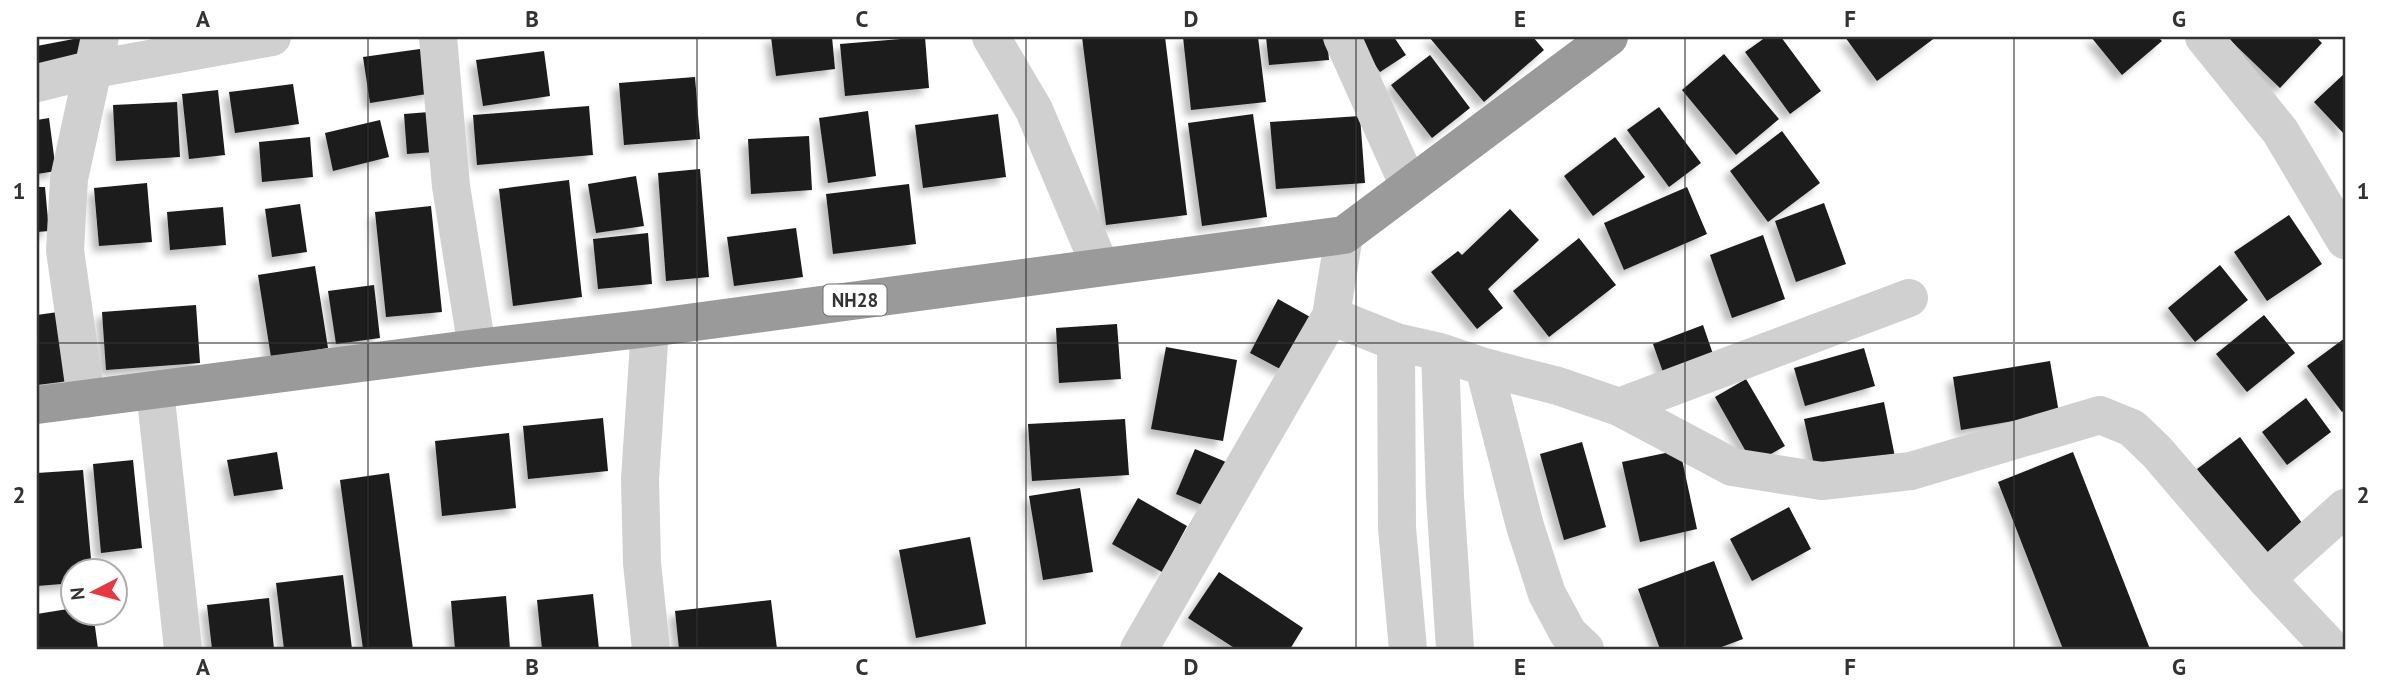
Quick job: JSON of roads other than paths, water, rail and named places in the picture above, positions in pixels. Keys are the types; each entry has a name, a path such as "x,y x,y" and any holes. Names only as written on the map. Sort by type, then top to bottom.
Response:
{"highway":[{"name":"NH28","path":"37,405 650,328 1344,234 1609,37"}],"street":[{"path":"37,83 97,53 272,37"},
{"path":"438,37 451,186 477,348"},
{"path":"991,37 1034,110 1100,266"},
{"path":"1342,37 1409,186"},
{"path":"2204,37 2280,131 2345,240"},
{"path":"86,399 65,250 69,179 97,53"},
{"path":"1139,649 1331,316 1344,234"},
{"path":"1619,407 1909,298"},
{"path":"1331,316 1396,342 1558,386 1619,407 1732,467 1822,481 1911,471 2100,415 2132,428 2148,444 2266,579 2332,649"},
{"path":"650,328 640,479 642,564 651,649"},
{"path":"1396,342 1397,528 1408,649"},
{"path":"1440,352 1445,496 1455,649"},
{"path":"1484,367 1525,526 1547,594 1568,633 1585,649"},
{"path":"155,390 183,649"},
{"path":"2266,579 2345,508"}]}
